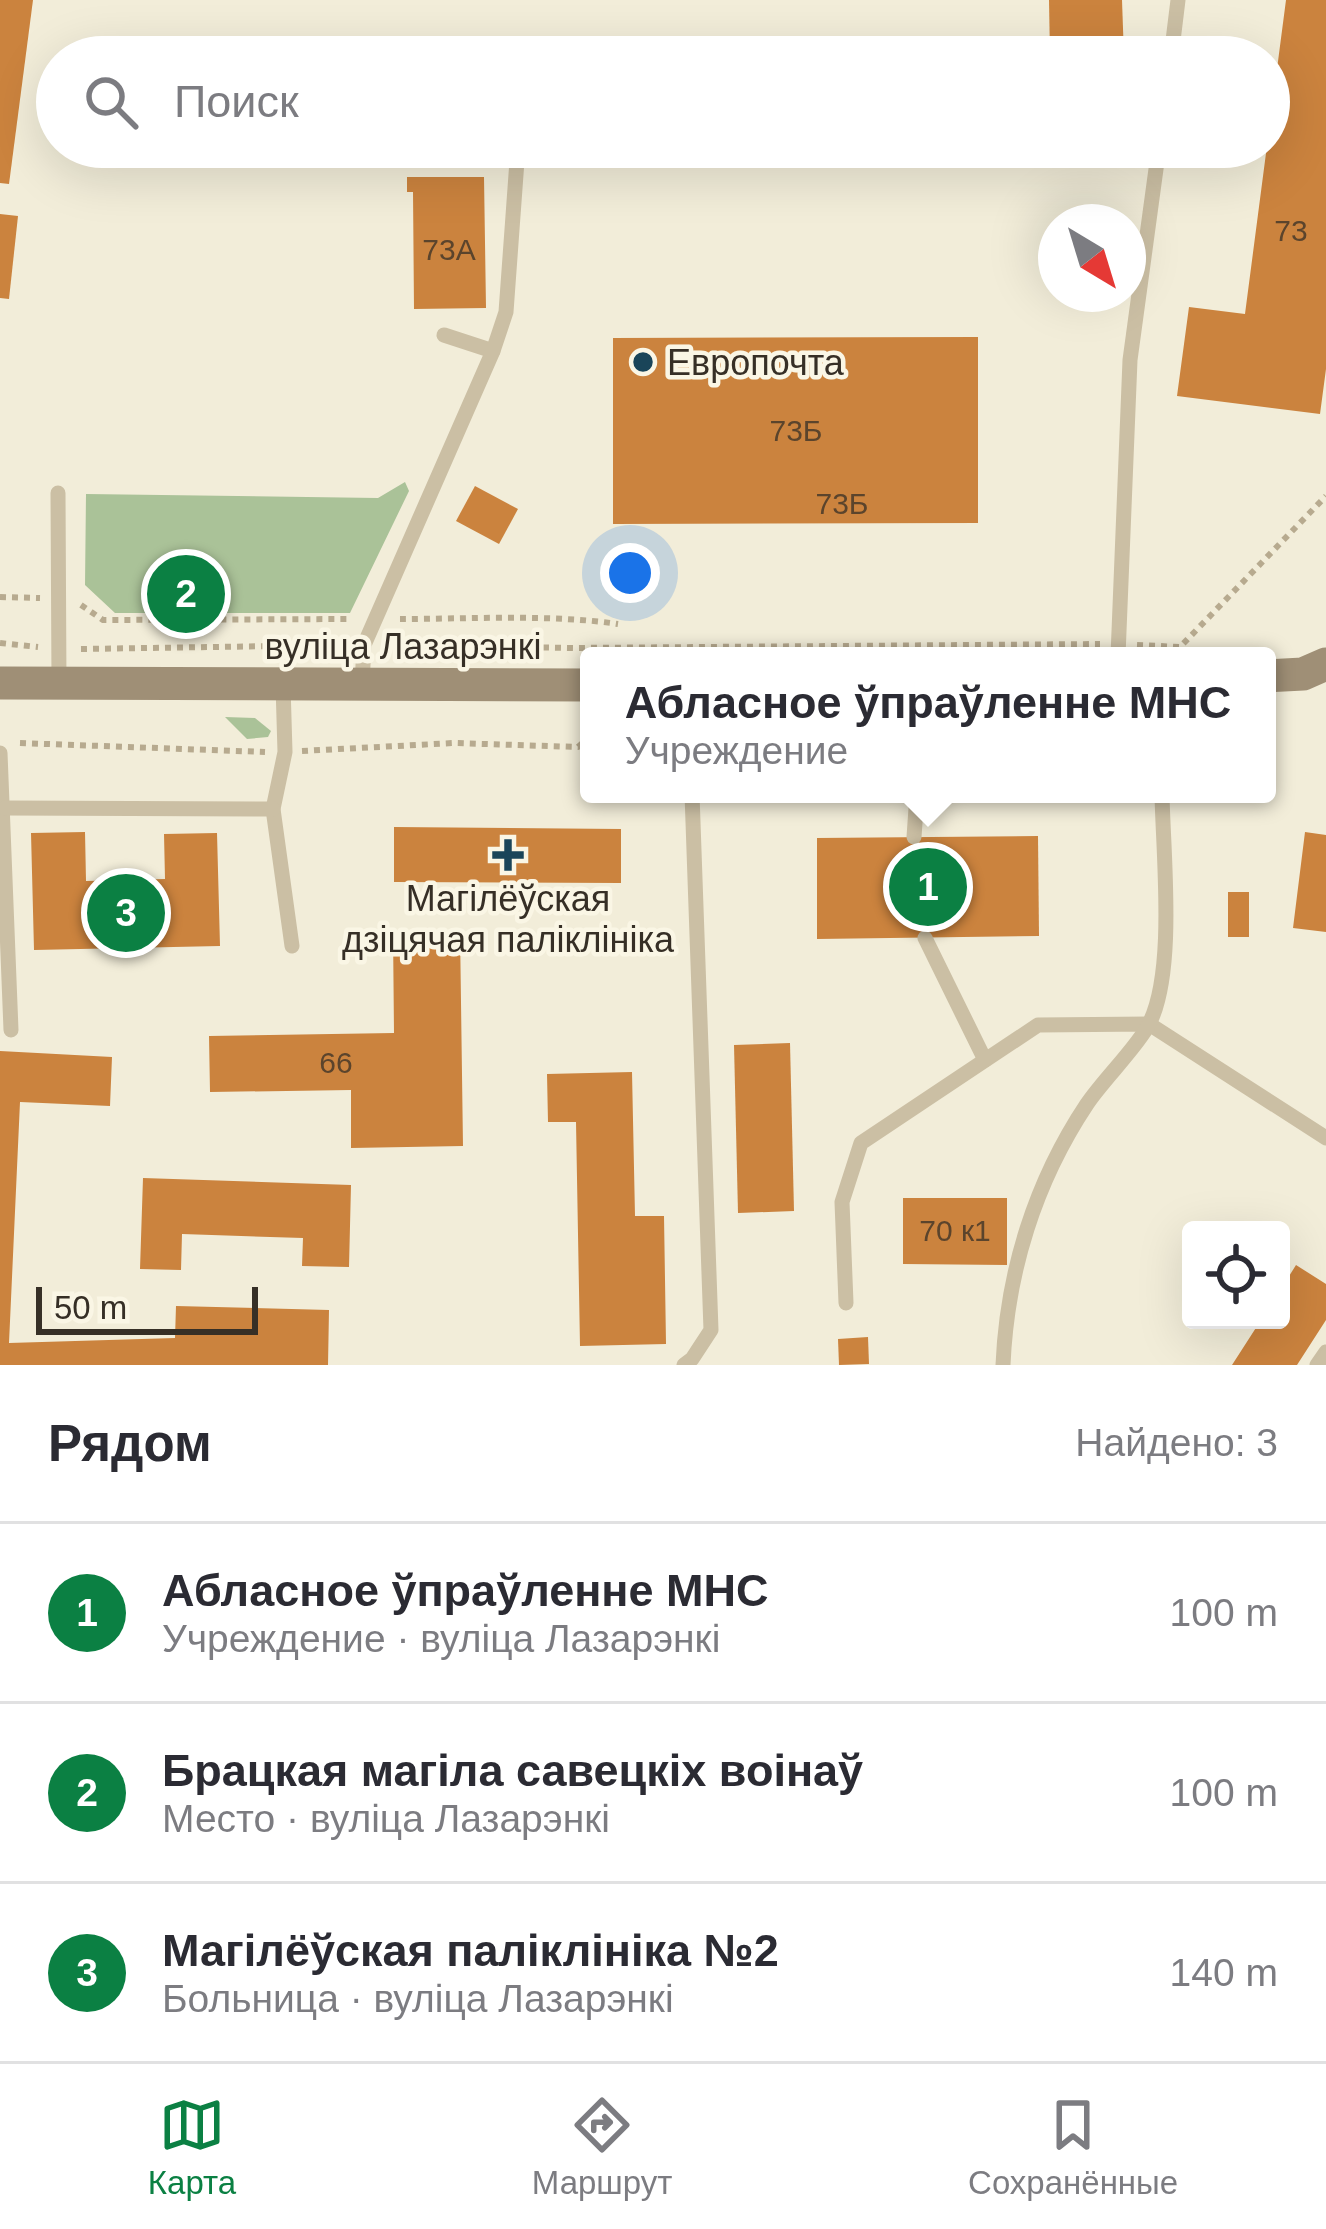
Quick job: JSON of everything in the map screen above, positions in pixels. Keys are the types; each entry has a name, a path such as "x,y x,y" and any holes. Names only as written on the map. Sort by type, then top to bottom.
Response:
{"main road":[{"path":"1276,676 1303,674 1326,664"},
{"name":"вуліца Лазарэнкі","path":"0,683 59,666 283,686 580,685"}],"lane":[{"path":"1174,36 1178,0"},
{"path":"362,686 364,645 493,351 506,311 516,168"},
{"path":"1119,647 1130,360 1156,168"},
{"path":"444,335 493,351"},
{"path":"58,493 59,666"},
{"path":"283,686 285,752 273,808 292,946"},
{"path":"0,753 11,1030"},
{"path":"684,1365 711,1330 692,803"},
{"path":"914,837 916,803"},
{"path":"1003,1365 1012,1270 1037,1197 1084,1109 1149,1024 1162,980 1162,803"},
{"path":"5,808 273,808"},
{"path":"925,938 985,1060"},
{"path":"846,1303 842,1202 861,1143 1038,1025 1149,1024 1265,1103 1326,1138"},
{"path":"1318,1365 1326,1352"}],"path":[{"path":"1180,647 1326,496"},
{"path":"0,598 72,598 103,620 540,621 574,617 618,624"},
{"path":"0,643 59,666 364,645 580,648"}],"green space":[{"path":"405,482 409,491 350,613 115,613 85,585 86,494 378,498"},
{"path":"225,717 255,718 271,731 268,737 247,739"}],"building":[{"path":"0,0 33,0 9,184 0,183"},
{"path":"1049,0 1122,0 1123,36 1050,36"},
{"path":"1286,0 1326,0 1326,369 1320,414 1177,396 1189,307 1245,314 1264,168 1290,168 1290,36 1281,36"},
{"path":"407,177 484,177 486,308 414,309 413,192 407,192"},
{"path":"0,214 18,216 9,299 0,298"},
{"path":"978,337 978,523 613,524 613,338"},
{"path":"475,486 518,509 499,544 456,521"},
{"name":"Магілёўская дзіцячая паліклініка","path":"394,827 621,829 621,883 394,882"},
{"path":"85,832 86,881 165,879 164,834 217,833 220,946 34,950 31,833"},
{"path":"1305,832 1326,835 1326,932 1293,928"},
{"path":"1038,836 1039,936 817,939 817,838"},
{"path":"1228,892 1249,892 1249,937 1228,937"},
{"path":"460,930 463,1146 351,1148 351,1090 210,1092 209,1036 394,1033 393,931"},
{"path":"790,1043 794,1211 738,1213 734,1045"},
{"path":"0,1051 112,1057 110,1106 20,1102 9,1343 175,1338 176,1306 329,1310 328,1365 0,1365"},
{"path":"632,1072 635,1216 664,1216 666,1344 580,1346 576,1122 548,1122 547,1074"},
{"path":"143,1178 351,1185 349,1267 302,1266 303,1238 182,1234 181,1270 140,1269"},
{"path":"903,1198 1007,1198 1007,1265 903,1264"},
{"path":"1296,1265 1326,1284 1326,1320 1297,1365 1232,1365 1255,1329 1290,1329 1290,1275"},
{"path":"868,1337 869,1364 839,1365 838,1339"}],"place":[{"name":"Европочта","path":"643,362"},
{"name":"Брацкая магіла савецкіх воінаў","path":"186,594"},
{"name":"Магілёўская дзіцячая паліклініка","path":"508,855"},
{"name":"Абласное ўпраўленне МНС","path":"928,887"},
{"name":"Магілёўская паліклініка №2","path":"126,913"}]}
